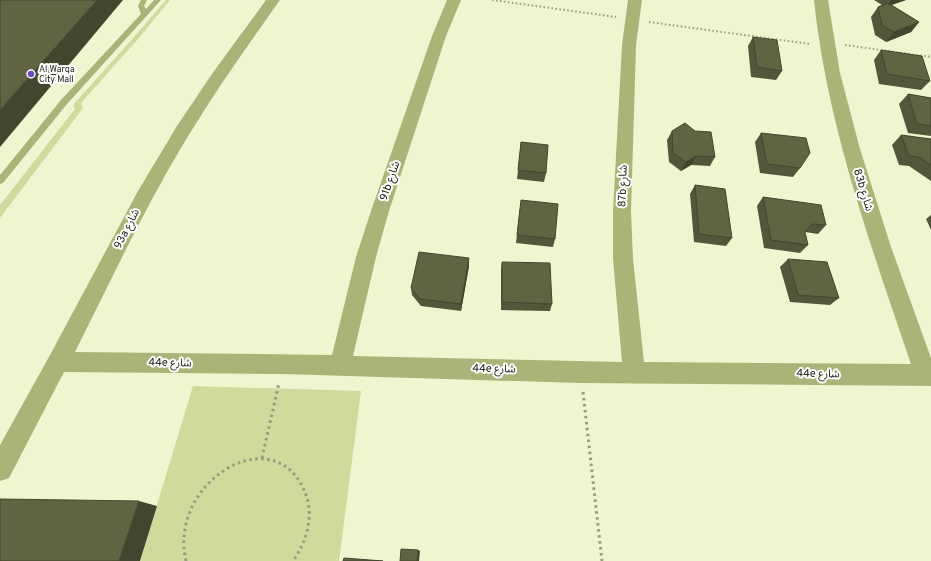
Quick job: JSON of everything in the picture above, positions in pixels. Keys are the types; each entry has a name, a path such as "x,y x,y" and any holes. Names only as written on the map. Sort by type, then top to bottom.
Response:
{"street":[{"name":"93a شارع","path":"0,469 58,362 148,189 219,74 273,0"},
{"name":"91b شارع","path":"340,366 366,257 380,211 439,36 454,0"},
{"name":"87b شارع","path":"634,0 627,71 622,211 623,258 634,372"},
{"name":"83b شارع","path":"821,0 833,77 852,153 883,251 928,375"},
{"name":"44e شارع","path":"58,362 283,364 580,372 928,375"}],"lane":[{"path":"144,0 142,6 145,15"},
{"path":"0,181 64,102 158,0"}],"path":[{"path":"492,0 931,57"},
{"path":"262,458 283,364"},
{"path":"580,372 602,561"},
{"path":"186,561 183,545 186,521 194,500 208,482 225,469 244,461 262,458 280,462 294,472 305,487 310,506 308,527 300,551 293,561"}],"green space":[{"path":"166,0 170,0 139,38 81,103 83,108 0,218 0,205 75,109 73,105"},
{"path":"193,386 361,391 339,561 140,561"}],"building":[{"path":"0,0 97,0 0,110"},
{"path":"888,3 919,22 894,32 882,25 878,7"},
{"path":"753,37 777,40 782,71 757,67"},
{"path":"881,50 922,56 930,81 887,74"},
{"path":"908,94 931,98 931,126 917,124"},
{"path":"685,123 695,131 711,132 715,157 696,156 686,162 673,153 672,131"},
{"path":"761,133 806,138 810,153 800,168 767,164"},
{"path":"901,135 931,139 931,165 919,157 909,156"},
{"path":"521,142 548,145 546,173 518,170"},
{"path":"695,185 725,189 732,238 699,234"},
{"path":"763,197 821,205 826,225 812,224 805,232 808,245 771,240"},
{"path":"521,200 558,204 555,239 517,235"},
{"path":"419,252 469,258 461,304 420,299 411,288"},
{"path":"788,259 827,262 839,298 798,295"},
{"path":"502,262 550,263 552,304 502,302"},
{"path":"0,499 139,501 119,561 0,561"},
{"path":"401,549 418,550 417,561 400,561"},
{"path":"344,558 383,561 343,561"}],"place":[{"name":"Al Warqa City Mall","path":"31,74"}]}
